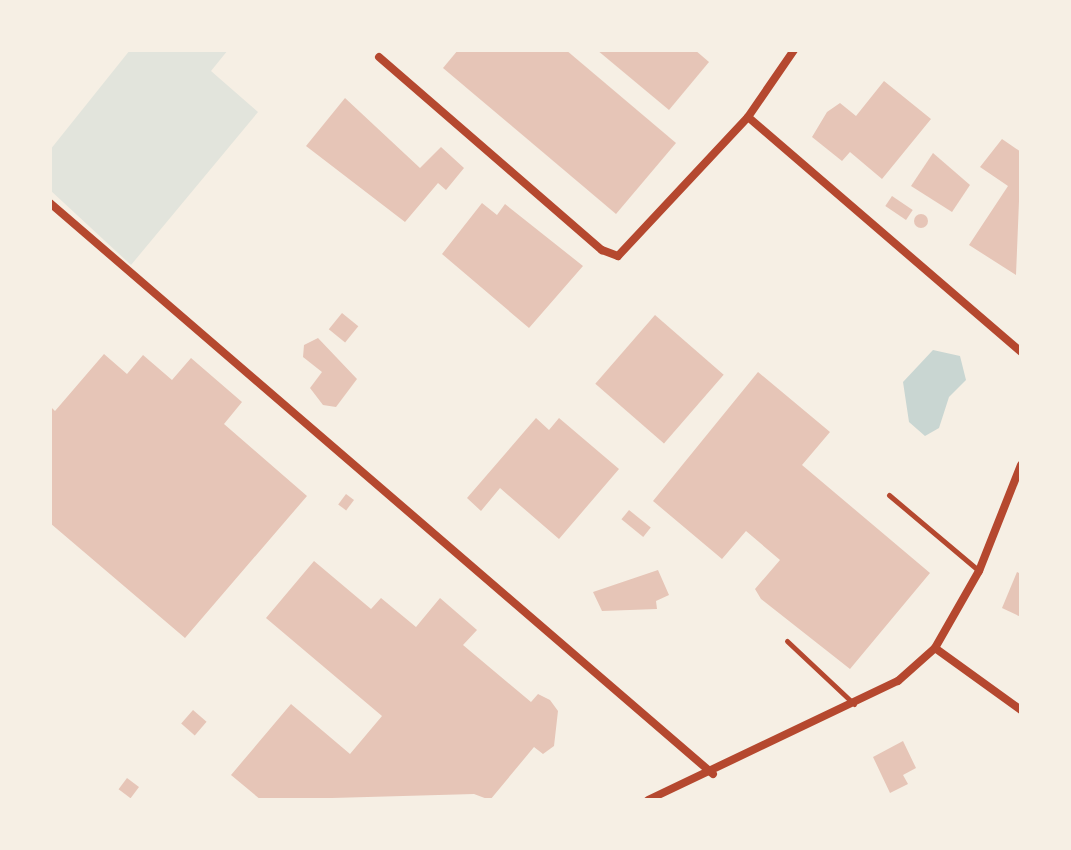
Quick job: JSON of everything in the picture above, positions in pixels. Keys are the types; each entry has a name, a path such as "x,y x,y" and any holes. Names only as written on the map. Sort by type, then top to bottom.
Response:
{"street":[{"path":"379,57 602,250 618,256 748,117 794,50"},
{"path":"748,117 1021,352"},
{"path":"50,203 713,774"},
{"path":"648,800 713,774 855,705 898,681 935,648 979,571 1021,465"},
{"path":"935,648 1021,710"}],"lane":[{"path":"889,495 979,571"},
{"path":"787,641 855,705"}],"shaded area":[{"path":"130,50 228,50 211,71 258,112 131,265 50,190 50,150"},
{"path":"933,350 960,356 966,380 949,397 939,428 925,436 909,422 903,382"}],"building":[{"path":"458,50 566,50 676,143 616,214 443,68"},
{"path":"597,50 695,50 709,62 669,110"},
{"path":"884,81 931,119 882,179 850,152 842,161 812,137 827,112 840,103 856,116"},
{"path":"345,98 420,168 441,147 464,168 446,190 438,183 405,222 306,146"},
{"path":"1002,139 1021,152 1016,275 969,245 1008,186 980,167"},
{"path":"933,153 970,185 952,212 911,186"},
{"path":"892,196 913,210 906,220 885,206"},
{"path":"482,203 497,215 505,204 583,266 529,328 442,254"},
{"path":"921,214 928,221 921,228 914,221"},
{"path":"342,313 358,326 345,343 329,329"},
{"path":"655,315 724,375 664,443 595,384"},
{"path":"318,338 357,379 336,407 323,405 310,388 322,372 303,357 304,345"},
{"path":"104,354 127,374 143,355 172,380 191,358 242,402 224,424 307,496 185,638 50,523 50,406 55,411"},
{"path":"758,372 830,432 802,465 930,573 850,669 761,599 755,589 780,560 746,531 722,559 653,501"},
{"path":"536,418 549,430 559,418 619,469 559,539 500,488 481,511 467,498"},
{"path":"346,494 354,500 346,510 338,504"},
{"path":"629,510 651,528 643,537 621,519"},
{"path":"314,561 371,609 381,598 416,627 440,598 477,630 463,645 531,702 538,694 550,700 558,711 554,746 543,754 534,747 490,800 474,794 261,800 231,775 291,704 350,754 382,716 266,618"},
{"path":"658,570 669,595 656,601 657,609 602,611 593,592"},
{"path":"1017,572 1021,574 1021,617 1002,608"},
{"path":"193,710 207,722 195,735 181,724"},
{"path":"903,741 916,768 903,775 908,784 890,793 873,757"},
{"path":"127,778 139,787 131,798 119,789"}]}
